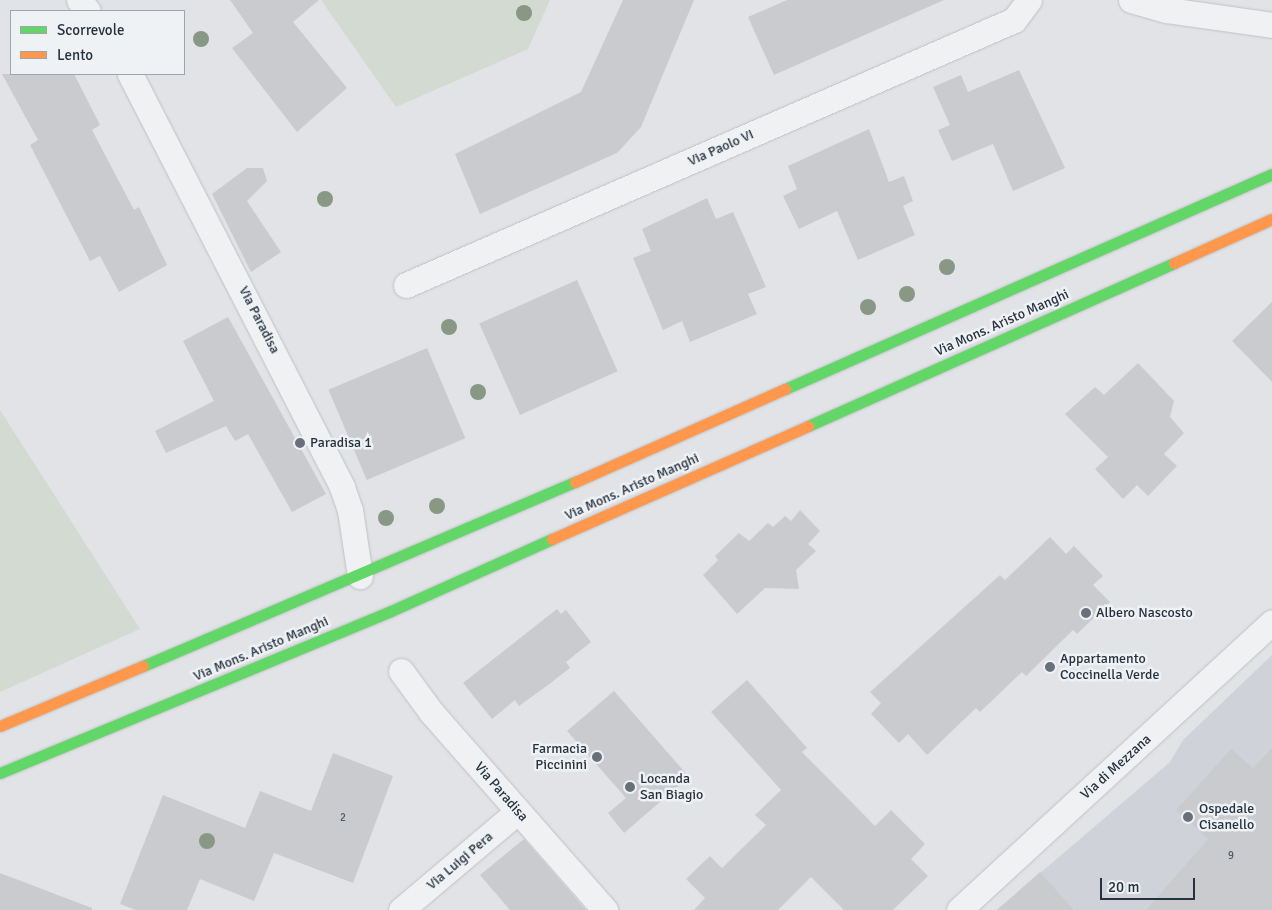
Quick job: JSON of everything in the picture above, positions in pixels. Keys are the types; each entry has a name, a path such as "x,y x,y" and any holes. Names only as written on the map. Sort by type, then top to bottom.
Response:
{"main road":[{"name":"Via Mons. Aristo Manghi","path":"0,726 360,576 1272,174"},
{"name":"Via Mons. Aristo Manghi","path":"0,773 391,611 1272,219"}],"street":[{"path":"79,0 87,10"},
{"name":"Via Paolo VI","path":"406,285 1014,20 1029,0"},
{"path":"1130,0 1167,10 1272,25"},
{"name":"Via Paradisa","path":"131,75 342,487 350,510 360,576"},
{"name":"Via di Mezzana","path":"959,910 1272,622"},
{"name":"Via Paradisa","path":"402,671 431,712 605,910"},
{"name":"Via Luigi Pera","path":"401,910 518,811"}],"shaded area":[{"path":"321,0 550,0 528,49 396,107"},
{"path":"0,410 140,629 0,692"},
{"name":"Ospedale Cisanello","path":"1272,655 1272,910 997,910 1170,762 1183,740"}],"building":[{"path":"230,0 319,0 293,22 347,88 297,132 232,48 253,33"},
{"path":"623,0 694,0 641,127 617,153 480,214 455,154 581,92"},
{"path":"787,0 944,0 774,75 748,17"},
{"path":"1019,70 1065,168 1013,191 993,144 952,161 938,130 950,125 933,87 961,75 968,92"},
{"path":"2,74 75,75 100,125 92,130 134,210 139,207 167,265 119,292 100,256 90,261 30,145 38,140"},
{"path":"869,129 889,182 904,176 913,201 903,206 915,235 858,260 837,211 799,229 783,196 797,189 788,166"},
{"path":"247,168 263,168 267,181 247,201 281,252 251,272 212,194"},
{"path":"707,198 716,219 733,212 766,287 748,294 757,314 690,342 682,321 663,330 633,258 651,251 642,229"},
{"path":"577,280 618,371 520,415 479,324"},
{"path":"1272,302 1272,382 1232,341"},
{"path":"228,317 326,494 292,512 248,434 235,441 226,426 166,453 155,431 214,401 183,341"},
{"path":"427,348 465,438 367,480 329,390"},
{"path":"1138,363 1174,401 1170,417 1184,433 1164,454 1177,466 1148,496 1137,485 1123,499 1095,469 1108,457 1065,414 1095,387 1104,395"},
{"path":"800,510 820,531 808,544 816,551 796,570 799,589 765,588 737,614 703,575 718,560 715,556 739,533 749,541 768,523 773,527 785,516 791,521"},
{"path":"1050,537 1066,554 1074,546 1103,576 1093,585 1110,602 1077,634 1073,630 1026,676 1022,672 980,712 976,708 927,755 908,734 899,743 871,714 881,703 870,692 1000,575 1005,580"},
{"path":"557,609 561,614 566,610 591,642 566,662 570,668 519,706 515,700 492,719 463,683"},
{"path":"747,680 807,748 802,752 875,826 891,810 925,844 911,859 928,876 893,910 844,910 811,877 778,910 694,910 705,898 686,879 710,856 722,868 766,825 755,815 781,790 711,712"},
{"path":"614,691 689,777 624,833 608,813 626,798 567,731"},
{"path":"1272,748 1272,910 1146,910 1208,839 1176,810 1231,749 1253,768"},
{"path":"333,753 393,776 353,883 274,853 254,901 200,879 187,910 136,910 120,904 163,795 245,828 260,791 311,811"},
{"path":"524,839 586,910 510,910 480,875"},
{"path":"1040,872 1074,910 997,910"},
{"path":"0,873 92,908 92,910 0,910"}],"traffic: fast":[{"path":"785,389 1272,174"},
{"path":"808,426 1174,263"},
{"path":"143,666 575,482"},
{"path":"0,773 391,611 552,539"}],"traffic: slow":[{"path":"1174,263 1272,219"},
{"path":"575,482 785,389"},
{"path":"552,539 808,426"},
{"path":"0,726 143,666"}],"place":[{"name":"Paradisa 1","path":"300,443"},
{"name":"Albero Nascosto","path":"1086,613"},
{"name":"Appartamento Coccinella Verde","path":"1050,667"},
{"name":"Farmacia Piccinini","path":"597,757"},
{"name":"Locanda San Biagio","path":"630,787"},
{"name":"Ospedale Cisanello","path":"1188,817"}]}
